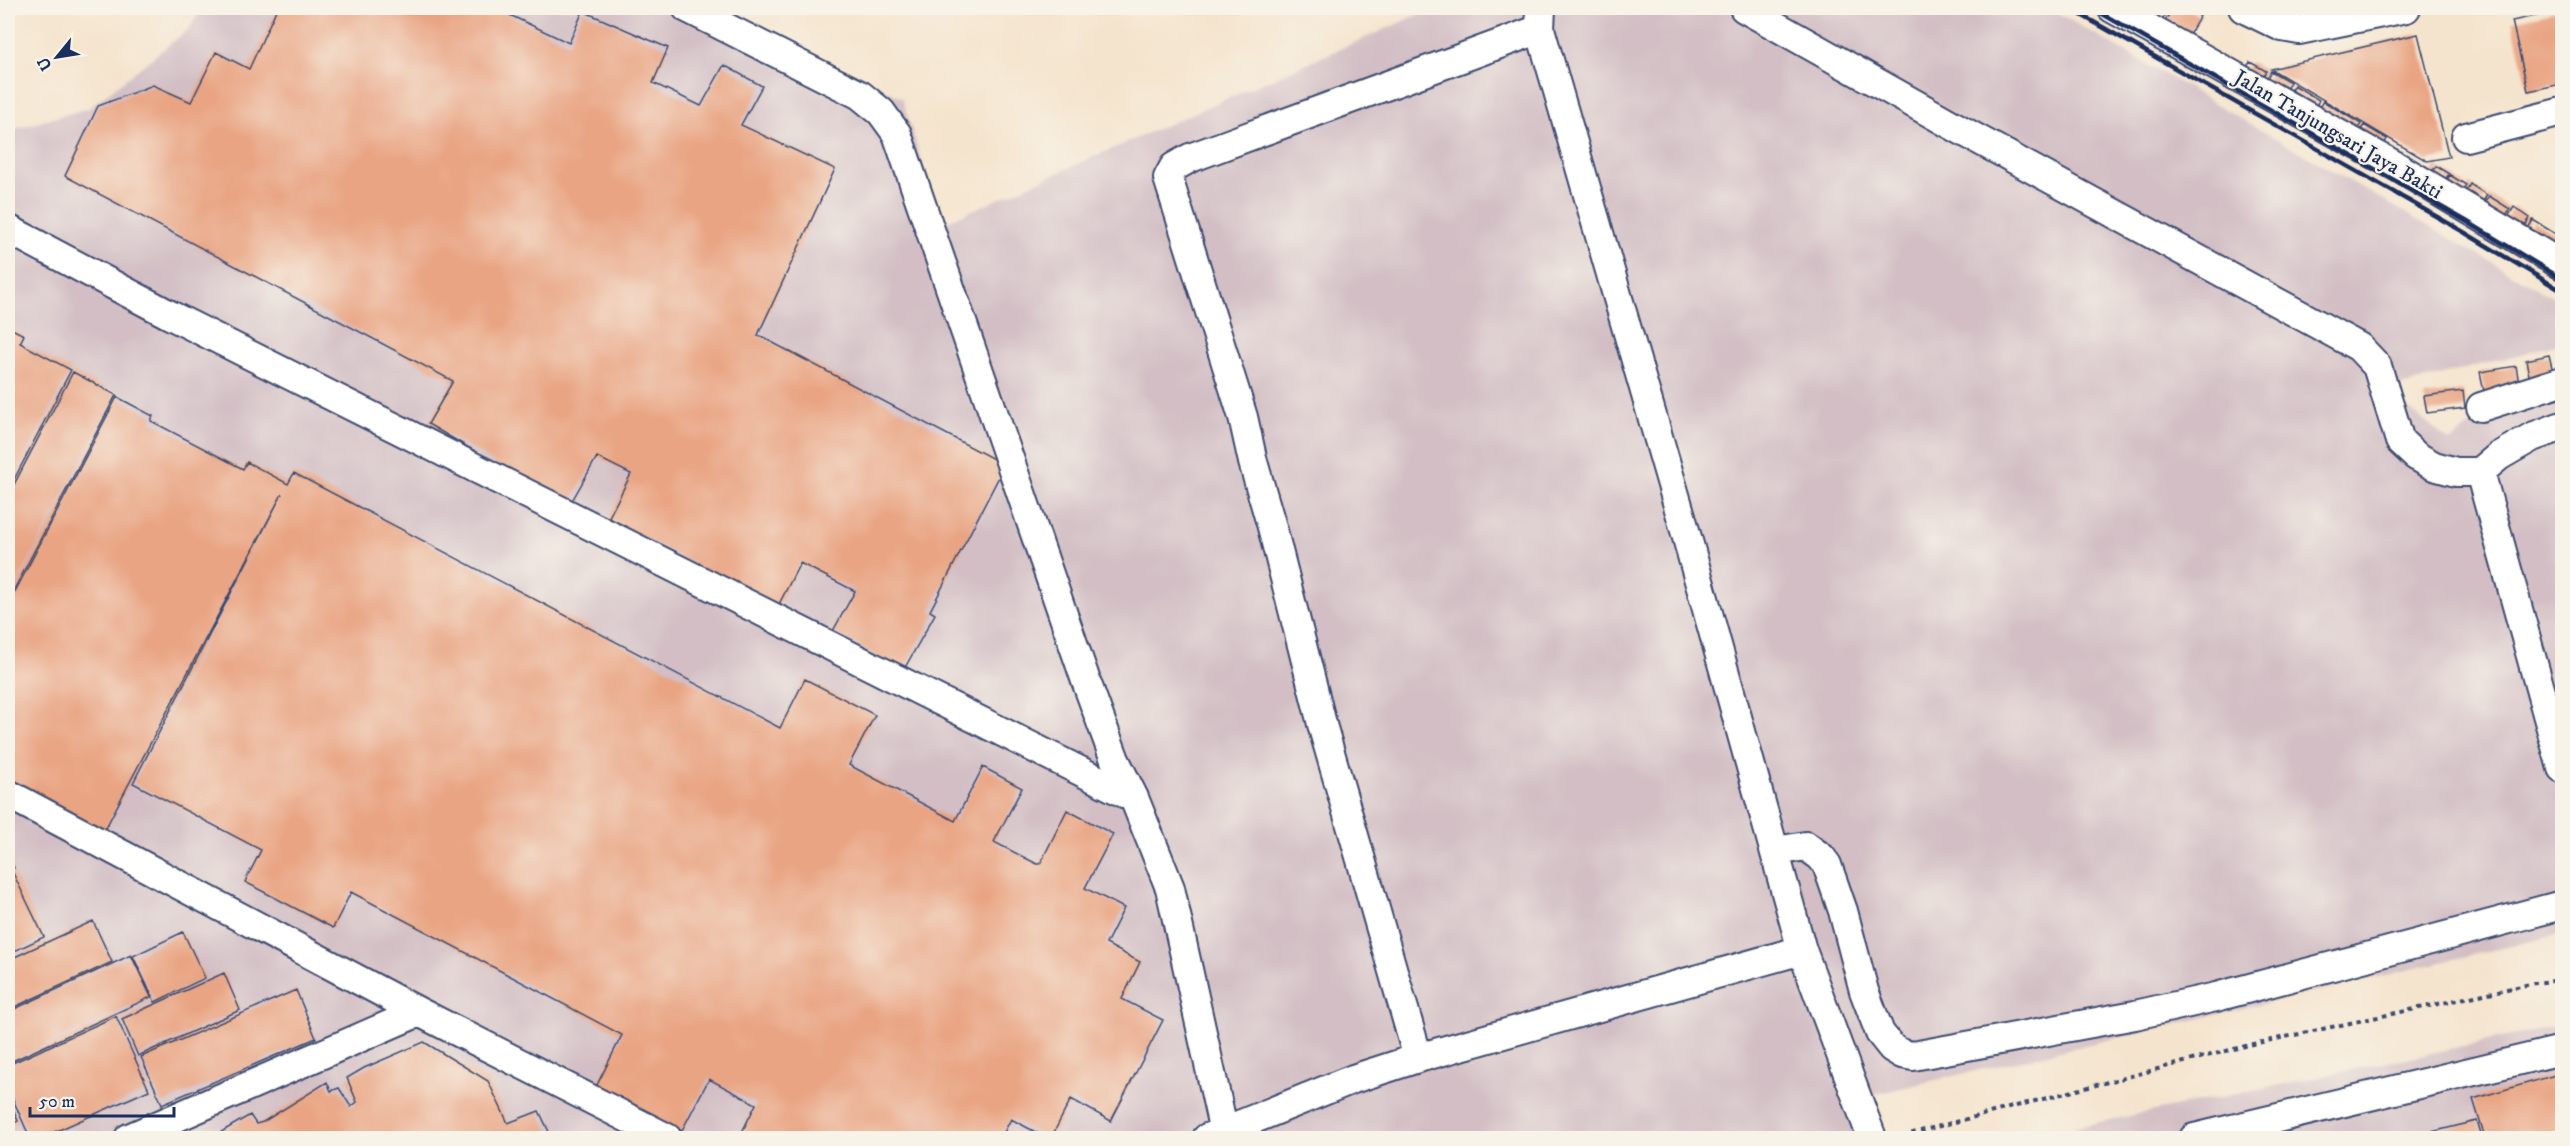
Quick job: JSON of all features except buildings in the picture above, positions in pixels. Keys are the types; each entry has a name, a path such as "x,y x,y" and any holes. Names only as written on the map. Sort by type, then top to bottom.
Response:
{"street":[{"path":"687,8 860,95 881,112 897,134 1086,681 1115,760 1134,798 1170,888 1216,1135 1353,1079 1418,1058 1802,950"},
{"path":"1744,8 1961,130 2359,347 2376,366 2400,441 2416,456 2434,466 2456,472 2480,472 2499,456 2532,437 2562,426"},
{"name":"Jalan Tanjungsari Jaya Bakti","path":"2112,8 2396,166 2562,265"},
{"path":"2243,8 2282,27 2299,30 2406,8"},
{"path":"1418,1058 1323,729 1243,417 1168,178 1174,167 1190,158 1540,18 1682,516 1802,950 1872,1138"},
{"path":"2466,137 2562,112"},
{"path":"8,229 170,315 1134,798"},
{"path":"2481,406 2562,381"},
{"path":"2480,472 2562,768"},
{"path":"8,794 419,1012 667,1138"},
{"path":"1776,851 1806,846 1827,866 1843,911 1864,991 1880,1033 1892,1048 1902,1054 1913,1056 2135,1015 2217,997 2562,905"},
{"path":"129,1138 419,1012"},
{"path":"2194,1138 2562,1050"}],"path":[{"path":"1891,1138 2253,1044 2535,982 2562,980"}],"shaded area":[{"path":"202,8 709,8 902,98 941,224 1433,8 2049,8 2562,303 2562,343 2397,387 2402,403 2450,442 2477,421 2562,396 2562,934 1863,1097 1876,1138 8,1138 8,131 89,108 189,29"},
{"path":"2562,1025 2562,1138 2023,1138 2299,1081"}],"railway":[{"path":"2069,8 2462,231 2562,291"},
{"path":"2092,8 2466,221 2562,279"}]}
